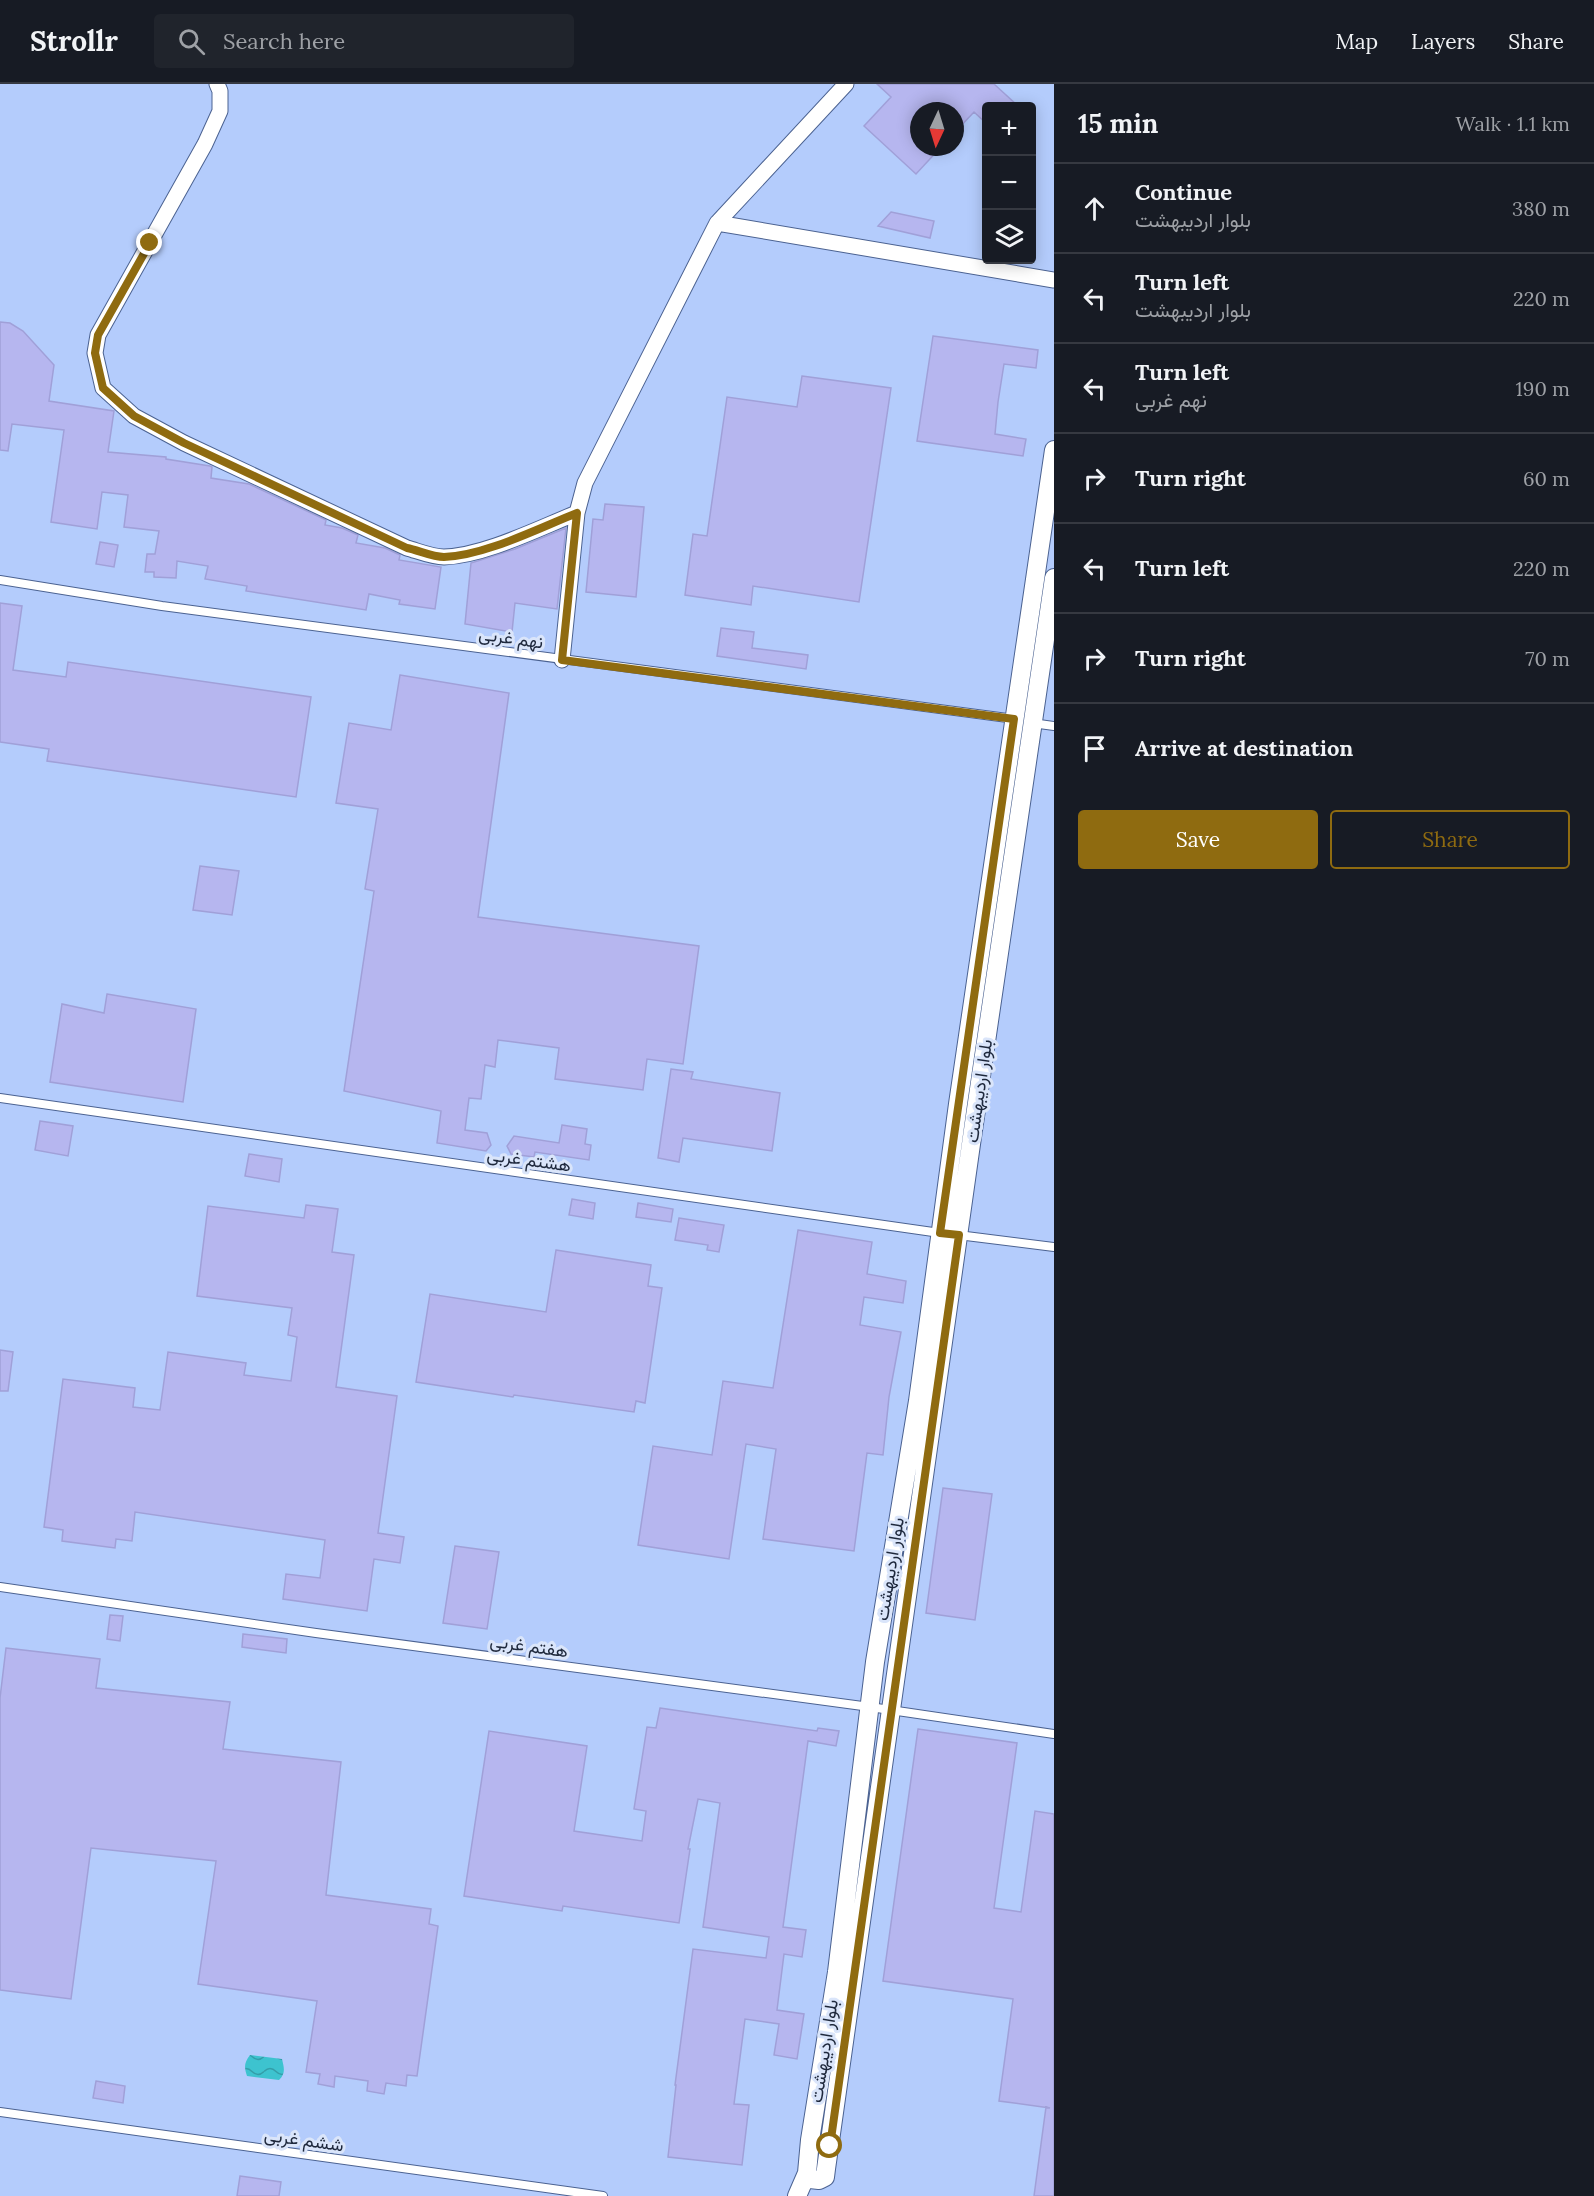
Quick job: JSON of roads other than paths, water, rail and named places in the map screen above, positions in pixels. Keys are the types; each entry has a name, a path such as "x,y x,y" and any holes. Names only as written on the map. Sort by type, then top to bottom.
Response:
{"street":[{"path":"217,84 220,91 220,111 205,144 98,335 95,353 103,388 134,416 184,443 407,548 442,557 473,552 577,513"},
{"path":"562,660 577,513 585,483 717,223 846,84"},
{"path":"717,223 1054,280"},
{"name":"بلوار اردیبهشت","path":"816,2175 892,1710 959,1235 1054,450"},
{"name":"بلوار اردیبهشت","path":"816,2175 810,2140 837,1972 870,1707 918,1401 940,1233 1023,721 1054,578"},
{"path":"797,2196 816,2175 825,2196"}],"lane":[{"name":"نهم غربی","path":"0,580 162,606 1054,726"},
{"name":"هشتم غربی","path":"0,1098 940,1233 1054,1247"},
{"name":"هفتم غربی","path":"0,1587 328,1635 870,1707 1054,1734"},
{"name":"ششم غربی","path":"0,2112 603,2196"}],"water":[{"path":"250,2055 282,2059 283,2075 279,2080 247,2076 245,2065"}]}
